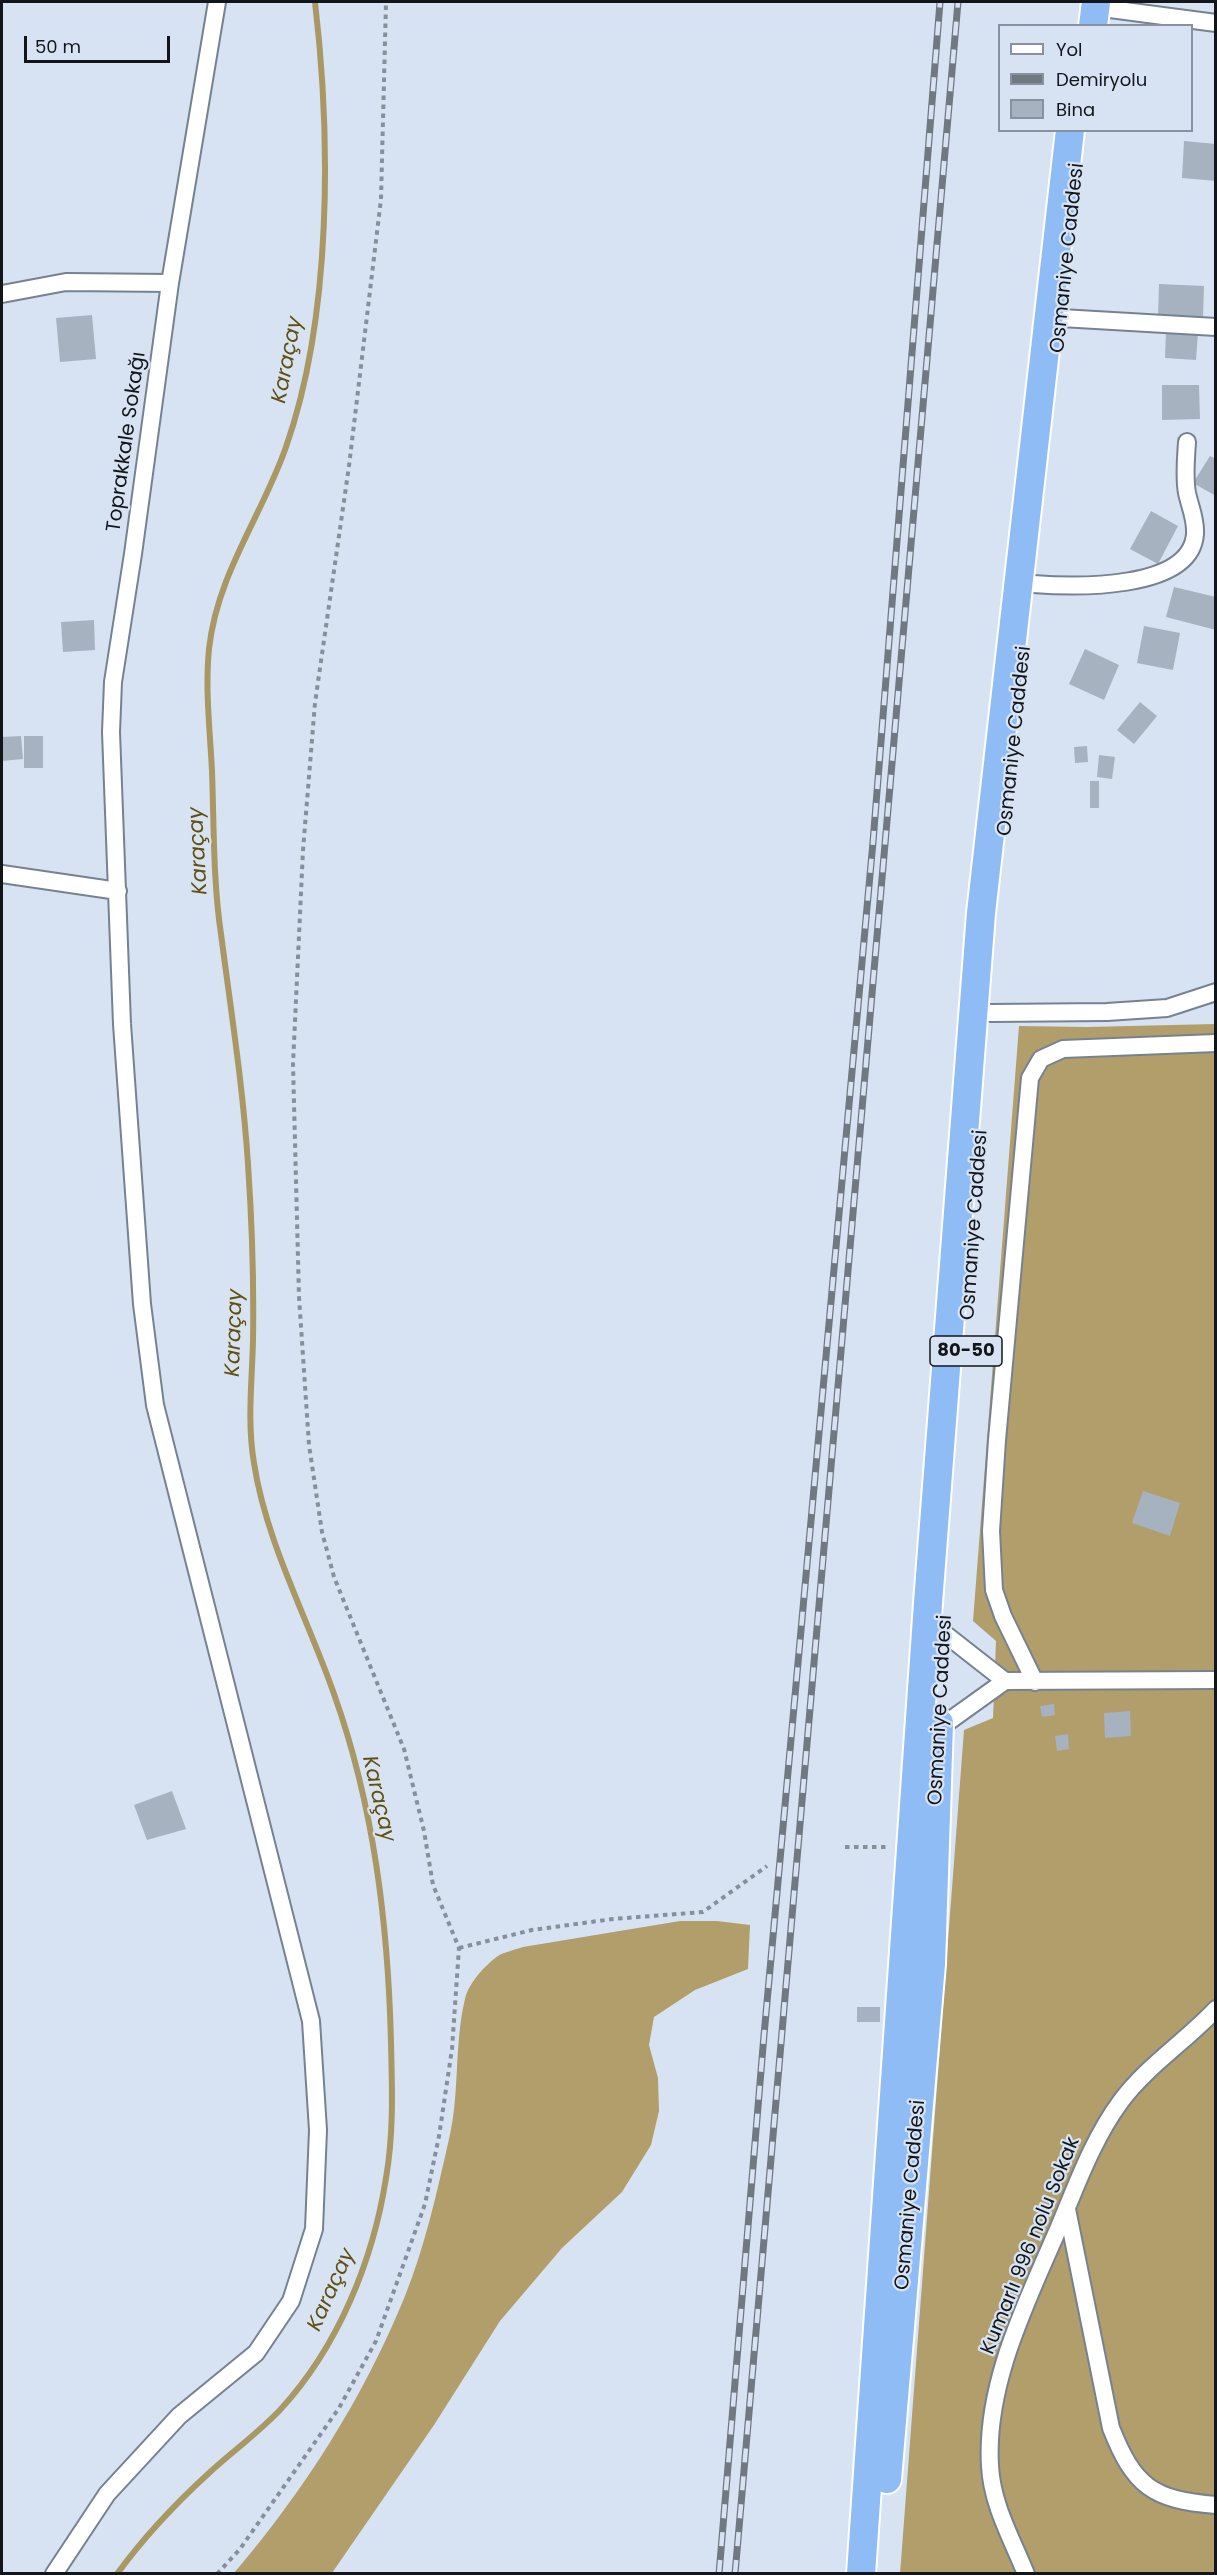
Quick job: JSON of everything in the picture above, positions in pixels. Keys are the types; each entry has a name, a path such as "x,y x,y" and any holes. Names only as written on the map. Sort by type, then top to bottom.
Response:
{"highway":[{"path":"861,2574 927,1615 981,913 1070,132"},
{"name":"Osmaniye Caddesi","path":"879,2574 931,1964 938,1729 1008,783 1033,584 1082,132"}],"street":[{"name":"Toprakkale Sokağı","path":"54,2574 107,2494 179,2416 256,2353 291,2301 314,2229 318,2130 311,2021 155,1405 142,1304 122,1024 111,732 113,682 134,554 170,283 217,2"},
{"path":"1090,12 1215,23"},
{"path":"2,294 66,282 170,283"},
{"path":"1061,318 1215,327"},
{"path":"1033,584 1078,587 1107,584 1152,574 1174,567 1186,559 1195,534 1187,492 1187,442"},
{"path":"2,874 118,891"},
{"path":"990,1013 1107,1012 1167,1008 1215,992"},
{"path":"1035,1682 1003,1616 994,1590 991,1531 997,1440 1030,1078 1041,1059 1063,1049 1215,1042"},
{"path":"945,1634 1005,1681 1215,1680"},
{"path":"938,1729 1005,1681"},
{"name":"Kumarlı 996 nolu Sokak","path":"1026,2574 995,2495 990,2469 993,2410 999,2382 1026,2304 1091,2153 1122,2100 1137,2082 1215,2009"},
{"path":"1066,2210 1111,2427 1123,2459 1141,2482 1169,2497 1215,2505"}],"path":[{"path":"217,2574 240,2549 339,2408 376,2341 425,2205 440,2136 452,2049 459,1948 433,1884 424,1831 404,1749 343,1598 322,1532 309,1444 299,1285 293,1064 303,850 315,703 349,466 381,199 386,2"},
{"path":"459,1948 532,1930 613,1919 703,1912 767,1866"}],"shaded area":[{"path":"1215,1024 1215,2573 900,2574 964,1730 993,1718 996,1641 973,1621 1019,1026"},
{"path":"680,1921 717,1921 750,1925 748,1969 695,1990 654,2017 649,2045 658,2078 659,2111 651,2145 622,2192 562,2248 500,2321 434,2425 332,2573 234,2573 260,2542 330,2442 371,2370 405,2296 425,2238 449,2139 455,2104 462,2016 467,1993 473,1981 498,1956 523,1947"}],"building":[{"path":"1184,141 1216,144 1216,181 1182,178"},
{"path":"1159,284 1204,286 1203,318 1158,317"},
{"path":"92,315 96,359 60,362 56,318"},
{"path":"1166,331 1198,333 1196,360 1165,358"},
{"path":"1162,385 1199,385 1200,419 1162,420"},
{"path":"1210,456 1216,459 1216,496 1193,483"},
{"path":"1151,511 1178,526 1158,564 1130,549"},
{"path":"1174,587 1216,597 1216,630 1166,617"},
{"path":"94,620 95,650 63,652 61,622"},
{"path":"1144,626 1180,633 1173,670 1137,663"},
{"path":"1085,649 1119,665 1104,700 1069,684"},
{"path":"1140,702 1157,716 1134,744 1117,730"},
{"path":"21,736 23,759 2,761 2,737"},
{"path":"24,736 43,736 43,768 24,768"},
{"path":"1087,746 1088,762 1075,763 1074,747"},
{"path":"1099,755 1115,757 1112,779 1097,777"},
{"path":"1090,781 1099,781 1099,808 1090,808"},
{"path":"1143,1491 1180,1503 1170,1536 1132,1523"},
{"path":"1054,1704 1055,1715 1042,1717 1040,1706"},
{"path":"1130,1711 1131,1736 1105,1738 1104,1713"},
{"path":"1068,1734 1069,1749 1057,1751 1055,1736"},
{"path":"172,1791 186,1829 147,1840 134,1805"},
{"path":"857,2007 880,2007 880,2022 857,2022"}],"waterway":[{"name":"Karaçay","path":"117,2574 149,2534 184,2497 280,2410 319,2359 336,2331 362,2271 380,2209 390,2144 392,2076 389,1998 382,1910 369,1822 348,1736 334,1694 268,1522 252,1448 250,1417 253,1297 249,1186 240,1078 216,894 208,695 209,649 221,596 286,447 301,396 312,341 320,284 325,168 324,110 315,2"}],"railway":[{"path":"719,2574 764,2035 873,842 940,2"},
{"path":"735,2574 958,2"}]}
